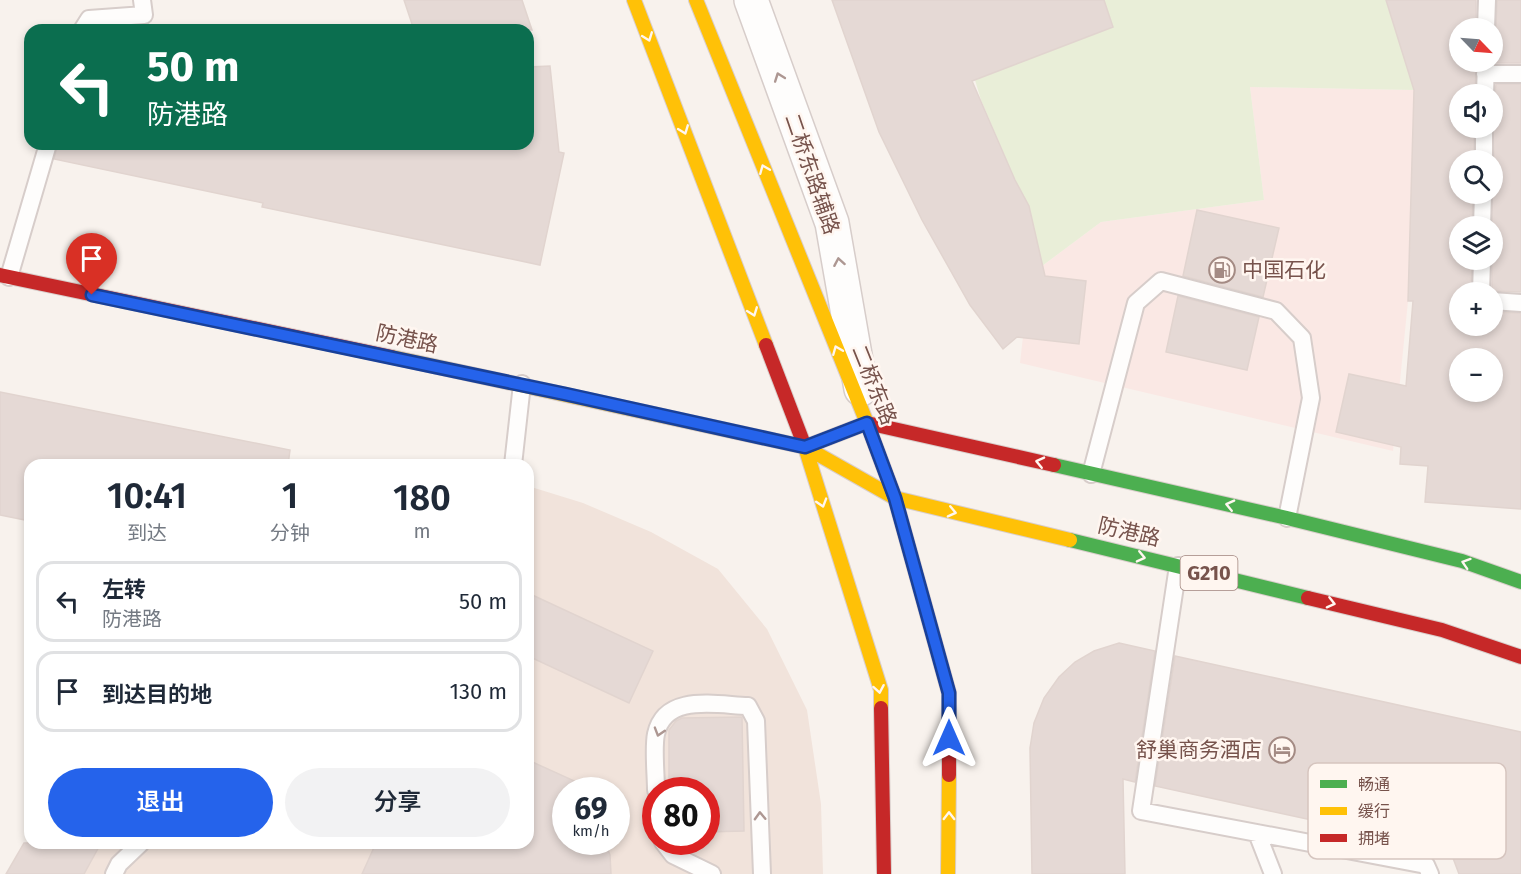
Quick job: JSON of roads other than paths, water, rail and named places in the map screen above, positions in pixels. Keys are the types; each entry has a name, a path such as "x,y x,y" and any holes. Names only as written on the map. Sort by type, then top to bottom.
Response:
{"main road":[{"path":"634,0 805,447 881,690 884,874"},
{"name":"二桥东路","path":"696,0 867,423 895,498 949,693 948,874"},
{"name":"防港路","path":"4,276 522,384 805,447 895,498 1442,630 1521,657"},
{"path":"805,447 867,423 1287,518 1462,561 1521,582"}],"street":[{"name":"二桥东路辅路","path":"751,0 832,223 867,423"}],"lane":[{"path":"86,24 89,19 144,15 142,0"},
{"path":"1486,18 1487,0"},
{"path":"1503,71 1521,74"},
{"path":"4,276 46,150"},
{"path":"1091,474 1136,303 1161,281 1276,311 1302,338 1311,398 1287,518"},
{"path":"1503,302 1521,303"},
{"path":"514,459 522,384"},
{"path":"1178,566 1141,811 1308,843"},
{"path":"656,777 656,734 667,712 684,704 748,706 756,721 762,874"},
{"path":"1257,833 1273,874"},
{"path":"114,874 119,864 135,849"},
{"path":"674,855 712,874"},
{"path":"1394,859 1426,865 1430,874"}],"place":[{"name":"中国石化","path":"1222,270"},
{"name":"舒巢商务酒店","path":"1282,750"}]}
